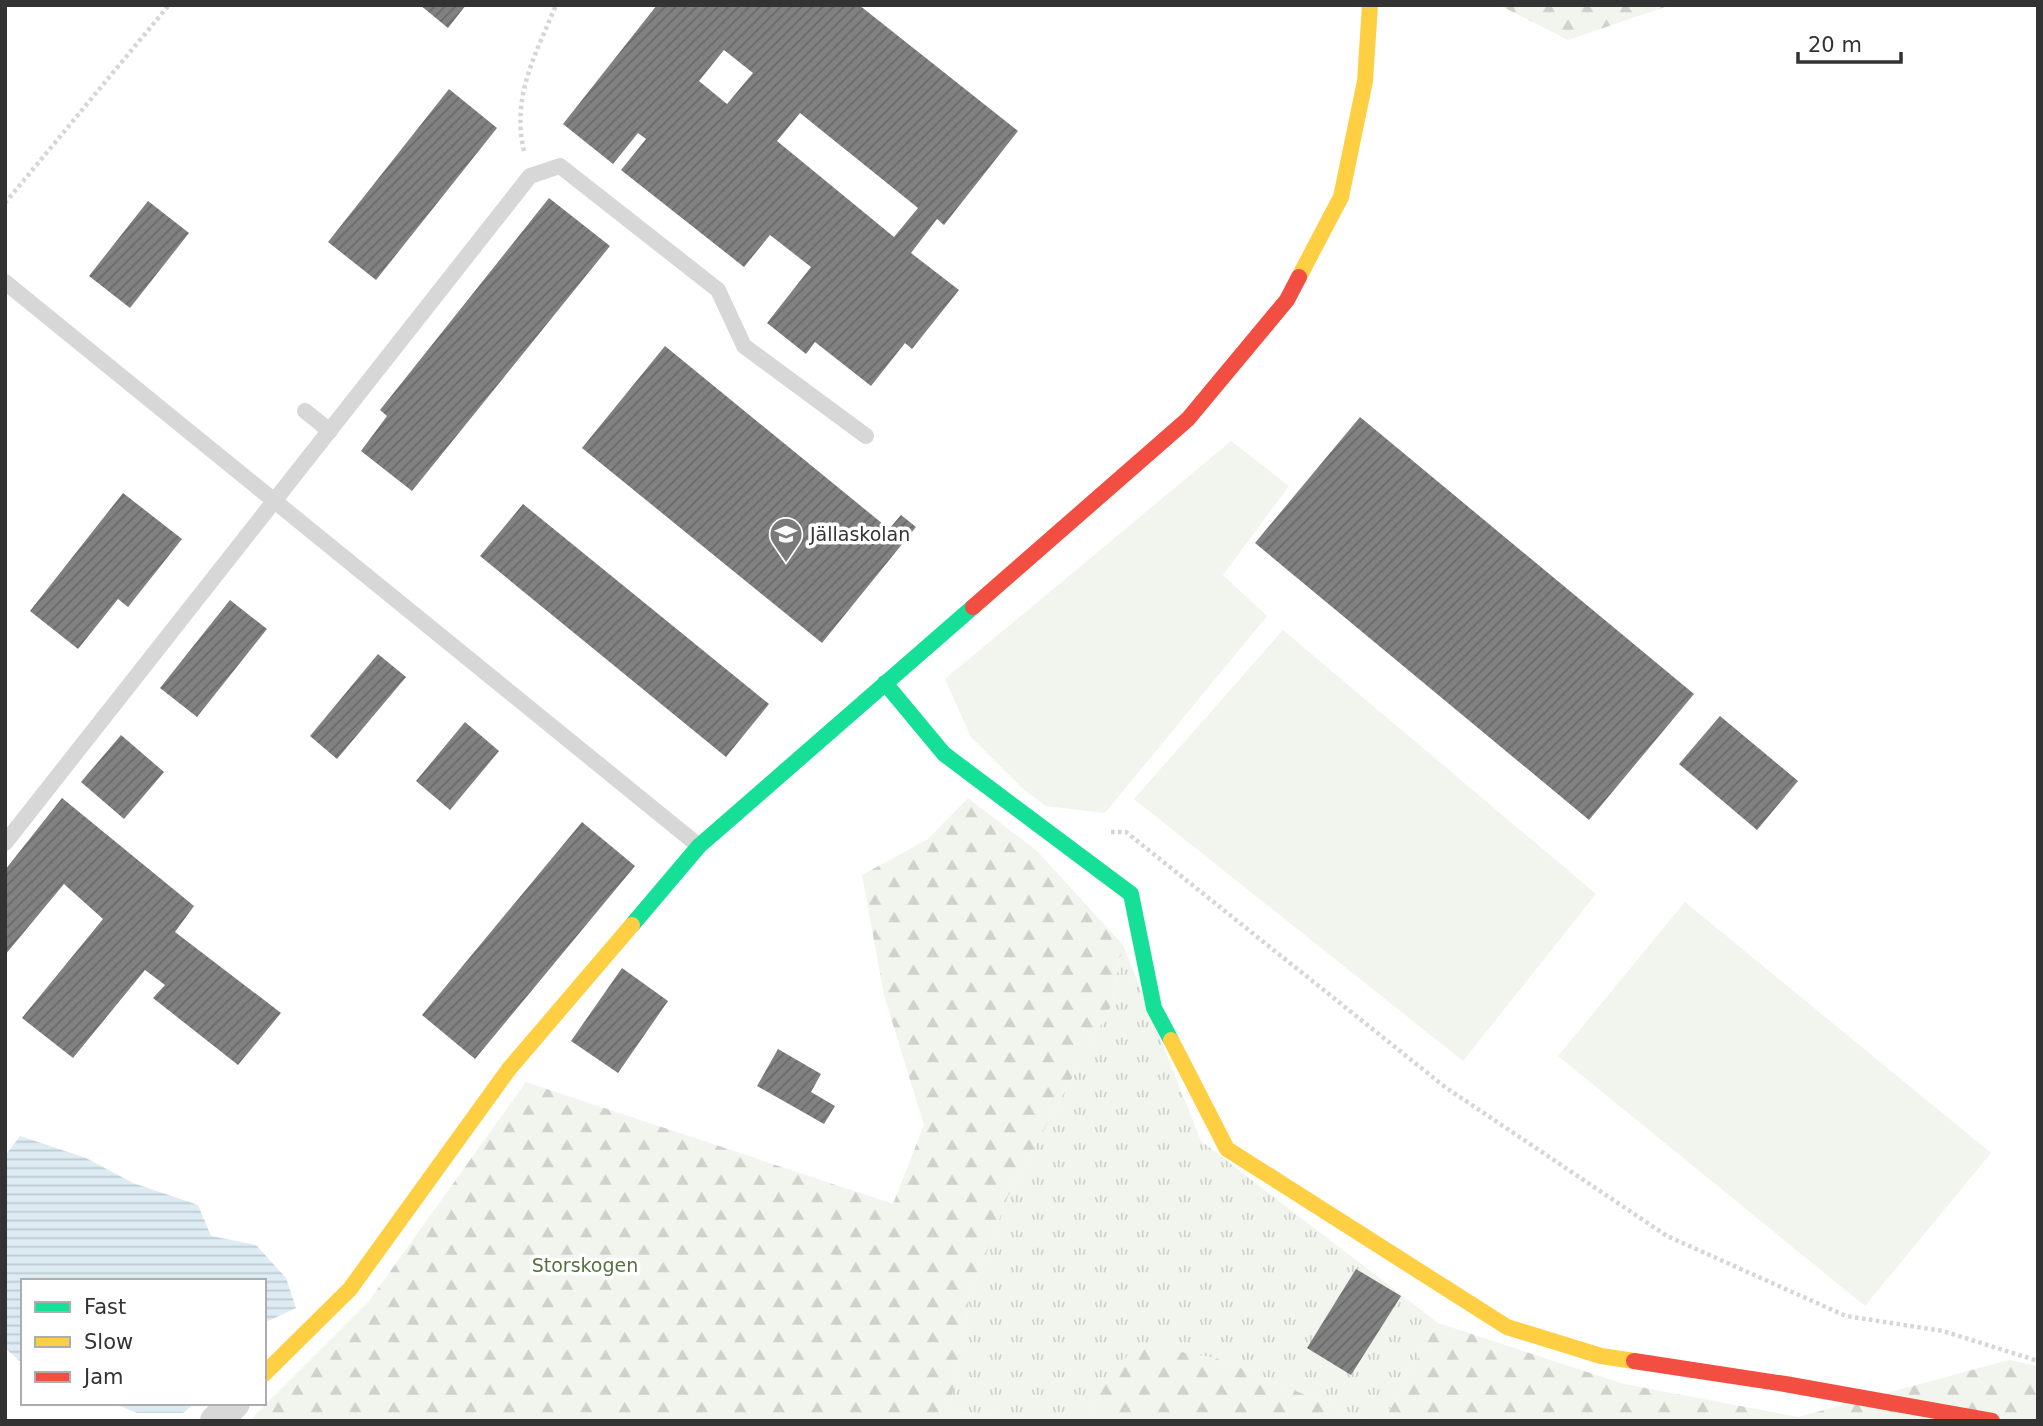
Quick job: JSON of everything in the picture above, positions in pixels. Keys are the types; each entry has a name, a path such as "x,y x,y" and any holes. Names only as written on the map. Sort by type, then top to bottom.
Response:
{"street":[{"path":"266,1372 350,1289 509,1069 699,846 1188,419 1287,300 1341,197 1365,81 1370,5"},
{"path":"885,683 944,754 1131,894 1154,1008 1227,1149 1507,1328 1601,1356 1785,1384 1992,1421"},
{"path":"216,1421 232,1405"}],"lane":[{"path":"5,843 530,176 559,166 718,290 744,346 866,436"},
{"path":"5,282 699,846"},
{"path":"304,411 330,431"}],"path":[{"path":"5,203 169,5"},
{"path":"530,176 520,132 523,84 556,5"},
{"path":"1053,835 1126,832 1445,1087 1667,1236 1846,1316 1942,1331 2038,1361"}],"green space":[{"path":"1499,5 1671,5 1568,40"},
{"path":"1231,441 1289,486 1223,575 1267,616 1105,813 1046,806 1024,790 971,737 945,679"},
{"path":"1283,630 1596,894 1463,1061 1134,799"},
{"name":"Storskogen","path":"968,798 1037,851 1123,945 1110,1008 1008,1196 969,1300 949,1413 1004,1415 1005,1421 249,1421 369,1301 526,1082 893,1204 924,1125 884,995 862,875 928,839"},
{"path":"1685,902 1991,1153 1865,1306 1558,1056"},
{"path":"1123,945 1201,1141 1438,1323 1383,1421 1369,1421 1216,1358 1090,1400 1098,1421 1005,1421 1003,1415 949,1413 969,1300 1008,1196 1110,1008"},
{"path":"1438,1323 1624,1384 1798,1417 2009,1360 2038,1366 2038,1421 1383,1421"},
{"path":"1133,1349 1168,1350 1216,1358 1369,1421 1098,1421 1090,1400"}],"shaded area":[{"path":"20,1136 86,1158 133,1183 198,1205 211,1236 256,1245 286,1278 296,1308 266,1322 266,1279 21,1279 21,1362 5,1348 5,1156"},
{"path":"118,1405 193,1405 183,1413 137,1413"}],"building":[{"path":"420,5 466,5 448,28"},
{"path":"657,5 859,5 1018,131 944,225 937,219 911,253 959,290 912,349 905,343 871,386 815,342 806,354 767,323 811,267 770,235 744,267 621,170 646,139 638,133 613,164 563,124","holes":["724,50 753,73 727,104 699,81","800,113 918,208 894,237 777,141"]},
{"path":"449,89 497,128 376,280 328,242"},
{"path":"549,198 610,246 412,491 361,451 387,416 380,410"},
{"path":"148,201 189,233 130,308 89,276"},
{"path":"665,346 889,529 901,515 916,527 822,643 582,448"},
{"path":"1360,417 1694,694 1589,820 1255,543"},
{"path":"123,493 182,539 128,607 118,599 78,649 30,611"},
{"path":"523,504 769,704 726,757 480,556"},
{"path":"230,600 267,629 197,717 160,688"},
{"path":"378,654 406,677 337,759 310,736"},
{"path":"1720,716 1798,781 1757,830 1679,764"},
{"path":"465,722 499,751 450,810 416,781"},
{"path":"121,735 164,772 124,819 81,782"},
{"path":"62,798 194,906 175,932 281,1013 238,1065 153,998 165,985 145,970 73,1058 22,1018 103,919 64,884 5,955 5,870"},
{"path":"582,822 635,866 475,1059 422,1015"},
{"path":"622,968 668,1001 618,1073 571,1041"},
{"path":"778,1049 821,1074 811,1092 835,1106 824,1124 757,1086"},
{"path":"1356,1269 1401,1296 1351,1375 1307,1348"}],"traffic: fast":[{"path":"632,925 699,846 973,607"},
{"path":"885,683 944,754 1131,894 1154,1008 1171,1040"}],"traffic: slow":[{"path":"1299,277 1341,197 1365,81 1370,5"},
{"path":"266,1372 350,1289 509,1069 632,925"},
{"path":"1171,1040 1227,1149 1507,1327 1601,1356 1634,1361"}],"traffic: jam":[{"path":"973,607 1188,419 1287,300 1299,277"},
{"path":"1634,1361 1785,1384 1992,1421"}],"place":[{"name":"Jällaskolan","path":"786,564"}]}
